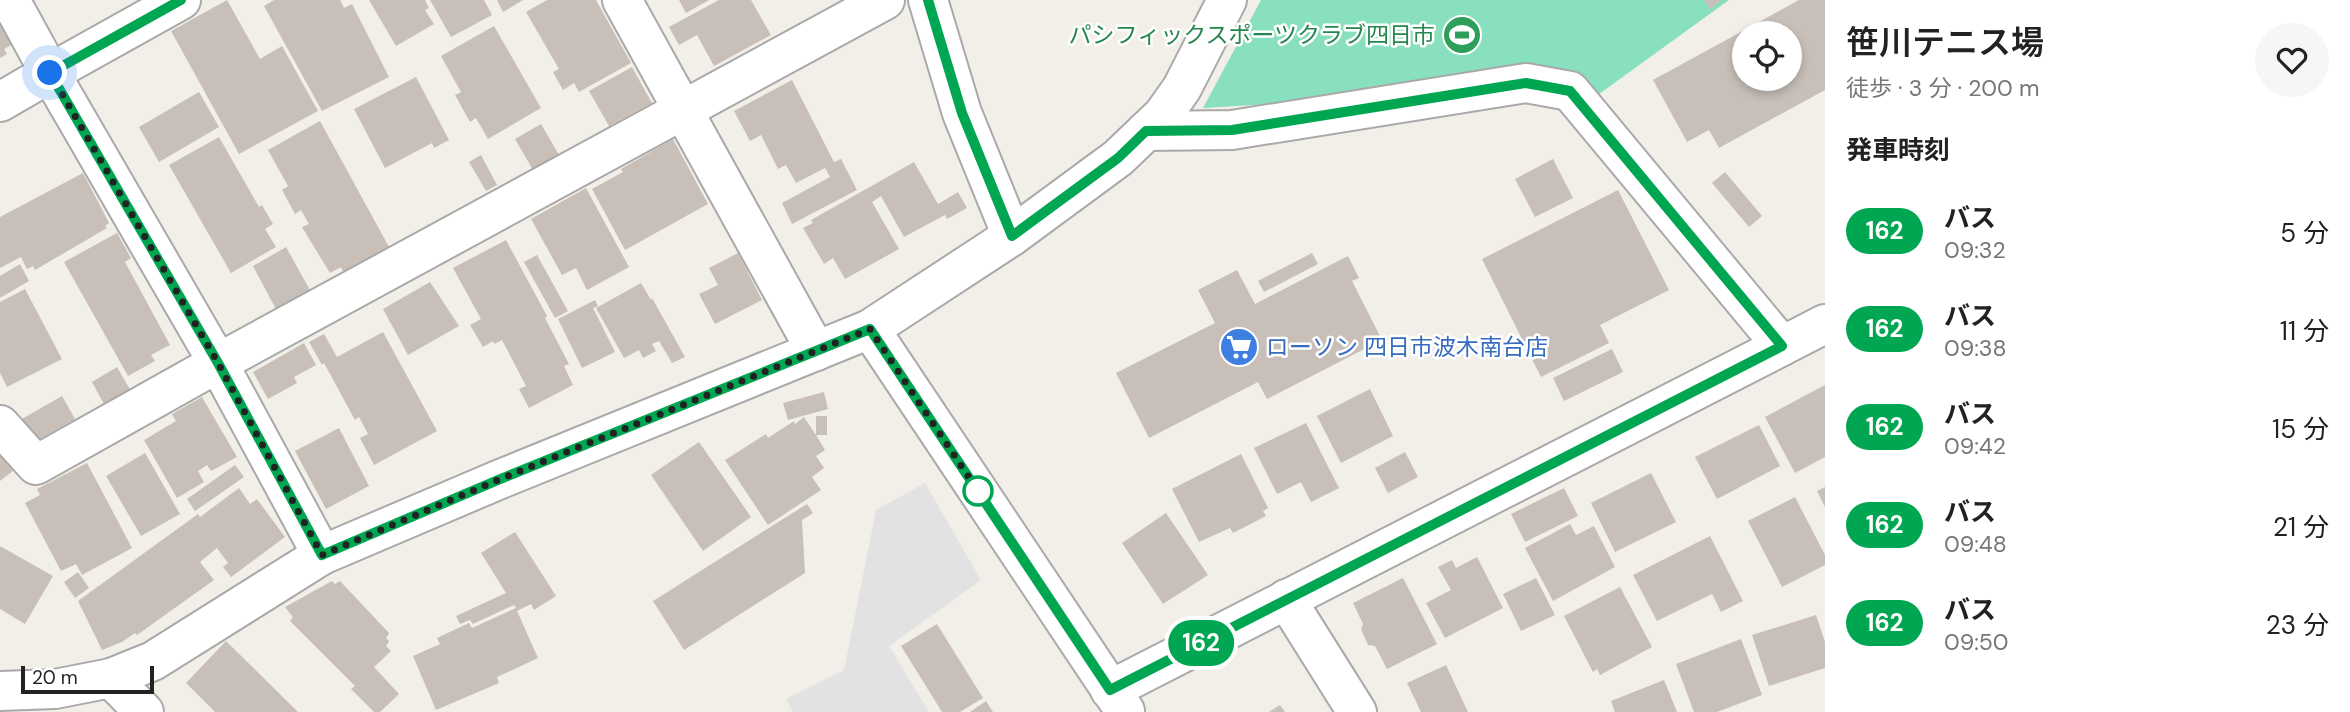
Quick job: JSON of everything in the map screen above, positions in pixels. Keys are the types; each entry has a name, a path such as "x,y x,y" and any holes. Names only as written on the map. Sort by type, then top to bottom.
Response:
{"street":[{"path":"10,0 218,363 322,555"},
{"path":"0,102 181,0"},
{"path":"622,0 816,351"},
{"path":"0,425 36,466 218,363 885,0"},
{"path":"928,0 962,113 1012,236"},
{"path":"0,691 55,689 111,678 153,661 322,555 498,480 870,329 1012,236 1118,158 1163,115 1182,89 1227,0"},
{"path":"1146,131 1232,130 1526,83 1570,91 1782,346"},
{"path":"870,329 1118,701 1286,598 1825,324"},
{"path":"1286,598 1357,712"},
{"path":"111,678 144,712"}],"green space":[{"name":"パシフィックスポーツクラブ四日市","path":"1261,0 1729,0 1595,97 1289,103 1203,108"}],"shaded area":[{"path":"925,483 981,580 889,646 929,712 793,712 786,699 844,670 876,510"}],"building":[{"path":"227,0 260,59 282,46 318,111 239,154 171,31"},
{"path":"274,0 340,0 344,8 352,4 389,77 322,111 264,6"},
{"path":"369,0 425,0 429,8 425,10 434,24 396,46"},
{"path":"430,0 484,0 492,15 451,37"},
{"path":"497,0 523,0 503,12"},
{"path":"547,0 596,0 631,63 579,92 574,83 563,90 553,72 559,69 526,12"},
{"path":"679,0 709,0 686,13"},
{"path":"719,0 751,0 771,35 714,66 697,35 679,45 669,27"},
{"path":"1704,0 1722,0 1710,9"},
{"path":"1799,0 1825,0 1825,90 1719,148 1709,130 1687,142 1653,80 1732,37 1732,91 1802,91 1802,21 1761,21"},
{"path":"0,22 13,44 4,49 7,54 0,58"},
{"path":"494,26 541,108 488,139 476,118 470,122 455,95 461,92 441,56"},
{"path":"632,67 652,103 609,126 589,91"},
{"path":"416,77 449,140 434,148 432,143 385,168 354,109"},
{"path":"792,80 834,162 841,159 857,190 792,224 782,203 830,177 825,168 796,183 786,165 778,169 761,135 750,141 734,111"},
{"path":"199,92 219,127 159,162 139,127"},
{"path":"320,121 389,247 344,273 341,267 330,273 302,227 309,224 301,210 295,214 282,190 288,186 268,150"},
{"path":"541,124 559,155 533,170 515,139"},
{"path":"219,137 259,207 262,205 273,224 265,229 276,247 231,273 169,165"},
{"path":"673,139 708,204 625,250 592,189"},
{"path":"481,155 497,185 486,191 469,162"},
{"path":"1553,159 1573,198 1535,217 1515,179"},
{"path":"914,162 938,204 958,192 967,208 947,219 945,215 904,237 881,196 872,202 899,249 845,279 833,258 824,264 803,228 813,223 811,220"},
{"path":"1725,172 1762,216 1749,227 1712,183"},
{"path":"83,173 109,223 105,226 107,228 35,270 33,266 27,269 21,257 0,268 0,217"},
{"path":"586,188 629,267 587,290 576,268 562,275 531,219"},
{"path":"1618,190 1669,290 1600,325 1609,343 1541,377 1482,259"},
{"path":"117,233 131,258 125,262 170,345 151,355 155,361 128,376 64,262"},
{"path":"506,240 547,316 545,318 569,364 564,366 573,385 529,408 519,389 526,386 502,340 494,344 493,341 483,347 470,325 481,319 453,268"},
{"path":"286,247 311,292 277,311 253,266"},
{"path":"738,253 762,300 715,324 699,294 718,285 709,268"},
{"path":"1312,253 1318,264 1264,292 1258,281"},
{"path":"537,255 568,311 555,318 524,262"},
{"path":"1348,256 1359,278 1352,281 1382,340 1267,399 1258,382 1149,438 1116,373 1215,323 1198,290 1237,270 1255,304"},
{"path":"20,264 29,281 0,298 0,276"},
{"path":"430,282 459,326 408,355 383,309"},
{"path":"641,283 685,357 672,363 659,341 652,344 656,351 643,358 639,350 624,358 596,308"},
{"path":"25,289 62,359 7,387 0,373 0,302"},
{"path":"595,300 598,306 593,308 615,352 582,368 558,319"},
{"path":"383,332 437,431 374,465 360,438 368,434 359,417 355,420 324,363 322,365 309,342 324,334 337,357"},
{"path":"304,343 316,365 294,377 297,383 268,399 253,372"},
{"path":"1612,349 1623,372 1564,401 1553,378"},
{"path":"117,367 132,393 106,408 92,382"},
{"path":"1825,385 1825,457 1795,473 1765,417"},
{"path":"1370,389 1393,436 1341,463 1317,416"},
{"path":"824,392 828,409 788,420 783,403"},
{"path":"62,396 75,419 33,443 20,420"},
{"path":"202,397 237,457 211,471 207,465 198,471 204,482 177,498 144,440 176,421 172,414"},
{"path":"816,416 827,416 827,435 816,435"},
{"path":"804,417 825,450 816,456 824,468 812,477 821,490 768,525 725,460 766,434 768,438"},
{"path":"1306,423 1339,488 1311,502 1301,482 1277,494 1254,448"},
{"path":"1759,425 1780,466 1717,499 1695,457"},
{"path":"339,428 369,486 326,509 295,451"},
{"path":"699,442 751,517 703,551 651,475"},
{"path":"1405,452 1418,477 1388,493 1375,468"},
{"path":"145,453 180,514 141,536 106,476"},
{"path":"0,454 13,471 0,481"},
{"path":"1241,454 1268,508 1263,511 1266,516 1233,533 1230,528 1199,542 1172,489"},
{"path":"87,463 132,548 82,575 76,564 61,571 25,503 40,495 37,489"},
{"path":"235,465 244,477 195,511 187,499"},
{"path":"1651,473 1676,522 1615,552 1591,503"},
{"path":"1825,487 1825,507 1817,491"},
{"path":"239,488 250,504 257,499 285,537 231,577 223,567 228,563 217,548 200,562 214,580 137,635 135,633 102,650 78,601 198,514 200,517"},
{"path":"1564,488 1578,516 1525,542 1511,514"},
{"path":"1795,497 1825,555 1825,565 1782,587 1748,521"},
{"path":"807,504 813,513 802,520 805,573 684,650 653,601"},
{"path":"1166,513 1208,575 1163,604 1122,543"},
{"path":"1570,524 1576,535 1594,526 1615,567 1553,601 1525,548"},
{"path":"515,532 556,596 534,610 531,604 517,611 538,658 497,677 499,683 436,710 413,656 440,644 437,638 469,623 472,628 516,608 514,605 473,624 470,620 460,624 456,616 506,593 481,553"},
{"path":"1710,536 1743,601 1721,612 1712,594 1657,621 1633,575"},
{"path":"0,546 53,576 25,624 0,609"},
{"path":"1477,557 1503,608 1445,638 1426,603 1451,590 1438,567 1452,560 1456,568"},
{"path":"78,572 89,588 75,598 64,582"},
{"path":"1403,578 1437,644 1387,669 1375,646 1368,645 1361,629 1363,624 1353,603"},
{"path":"1536,578 1555,615 1521,631 1503,594"},
{"path":"332,581 335,584 340,581 389,633 386,646 391,651 374,667 399,694 380,712 374,712 351,689 355,686 290,621 293,617 285,607"},
{"path":"1620,587 1652,647 1600,675 1597,669 1593,672 1564,616"},
{"path":"1816,615 1825,642 1825,668 1769,686 1752,635"},
{"path":"937,624 983,698 960,712 942,712 901,646"},
{"path":"1741,639 1762,695 1717,712 1694,712 1676,664"},
{"path":"226,641 298,712 215,712 186,683"},
{"path":"1446,665 1468,712 1421,712 1407,683"},
{"path":"1664,680 1677,712 1615,712 1611,701"},
{"path":"986,701 993,712 970,712"},
{"path":"1280,705 1285,712 1269,712"}],"bus line":[{"name":"162","path":"181,0 50,73 218,363 322,555 498,480 870,329 1110,690 1782,346 1570,91 1526,83 1232,130 1146,131 1118,158 1012,236 962,113 928,0"}],"place":[{"name":"パシフィックスポーツクラブ四日市","path":"1462,35"},
{"name":"ローソン 四日市波木南台店","path":"1239,347"}],"route":[{"path":"50,73 218,363 322,555 498,480 870,329 978,491"}]}
